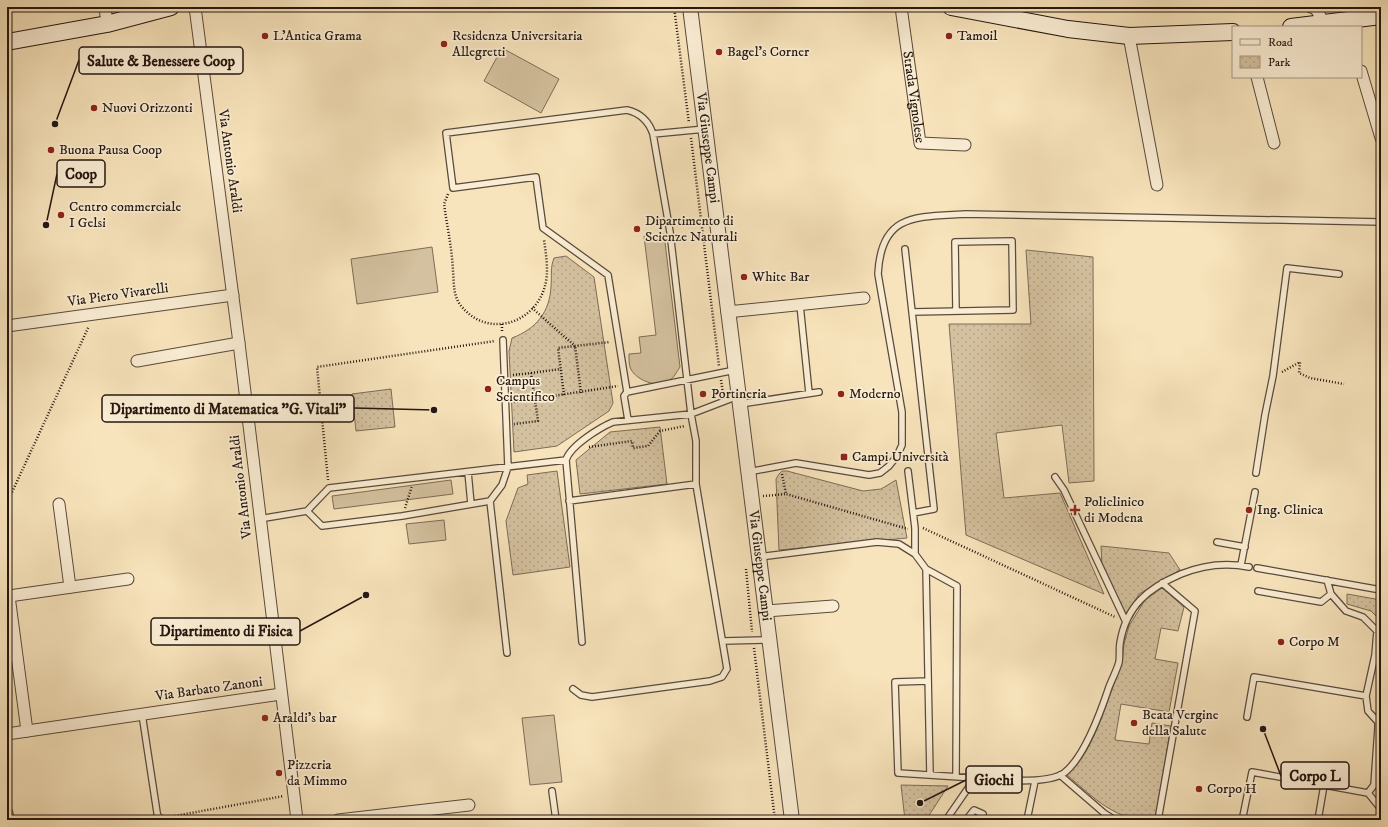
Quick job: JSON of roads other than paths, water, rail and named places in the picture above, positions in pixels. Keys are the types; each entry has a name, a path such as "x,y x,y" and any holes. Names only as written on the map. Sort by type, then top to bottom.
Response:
{"main road":[{"path":"7,42 107,24 171,7"},
{"path":"951,7 1068,29 1129,36 1232,32"},
{"path":"1299,26 1324,23 1347,24 1381,16"}],"street":[{"path":"105,7 107,24"},
{"name":"Via Antonio Araldi","path":"195,7 233,295 259,519 297,820"},
{"name":"Via Giuseppe Campi","path":"690,7 747,472 792,820"},
{"name":"Strada Vignolese","path":"901,7 920,143 965,145"},
{"path":"1311,7 1316,9 1324,23"},
{"path":"1129,36 1157,185"},
{"path":"1362,74 1381,138"},
{"path":"1257,78 1274,143"},
{"name":"Via Piero Vivarelli","path":"7,326 95,312 233,295"},
{"path":"727,312 864,298"},
{"path":"138,360 239,343"},
{"path":"59,504 70,587"},
{"path":"27,731 9,596 128,579"},
{"path":"766,611 833,606"},
{"name":"Via Barbato Zanoni","path":"7,734 281,694"},
{"path":"338,820 470,805"},
{"path":"7,813 8,820"}],"lane":[{"path":"573,690 581,695 592,697 717,679 722,676 727,669 696,484 696,441 692,424 688,378 670,232 653,134 648,124 639,115 627,110 446,133 453,188 536,177 543,228 608,275 628,392"},
{"path":"653,134 705,129"},
{"path":"747,472 796,463 869,475 880,473 889,466 897,456 902,445 902,412 878,274 879,258 883,243 894,228 905,221 918,217 965,214 1381,222"},
{"path":"912,312 1013,310 1012,241 955,242 956,311"},
{"path":"905,249 934,509 913,513"},
{"path":"1256,473 1265,415 1274,376 1287,268 1339,274"},
{"path":"800,304 809,393"},
{"path":"503,340 508,467 502,485 490,501 507,653"},
{"path":"628,420 624,396 628,392 688,378 735,370"},
{"path":"582,642 566,460 571,449 605,425 613,422 691,414 724,401 819,392"},
{"path":"259,519 307,512 329,488 566,460"},
{"path":"908,471 915,528 915,554"},
{"path":"468,472 471,504"},
{"path":"1056,478 1064,490 1126,622"},
{"path":"569,501 696,484"},
{"path":"1241,565 1255,492"},
{"path":"307,512 322,526 402,516 490,501"},
{"path":"759,557 877,542 899,544 915,554 926,569 957,586 956,776"},
{"path":"1217,542 1245,547"},
{"path":"928,681 895,682 898,773 1035,781 1060,775 1065,772 1084,750 1119,662 1120,643 1126,622 1142,596 1162,583 1198,567 1234,564 1249,567"},
{"path":"1256,568 1381,590"},
{"path":"926,569 930,775"},
{"path":"1327,580 1331,594 1346,610 1363,617 1377,631 1375,655 1366,696 1368,712 1378,722 1374,785 1368,793"},
{"path":"1158,820 1195,611 1162,583"},
{"path":"1258,591 1321,602 1331,594"},
{"path":"723,641 769,640"},
{"path":"1247,717 1254,677 1366,696"},
{"name":"Via Barbato Zanoni","path":"142,714 158,819"},
{"path":"1243,816 1252,772 1368,793 1381,809"},
{"path":"1060,775 1104,813 1115,820"},
{"path":"946,820 974,778"},
{"path":"1027,820 1035,781"},
{"path":"1374,785 1381,783"},
{"path":"1318,820 1324,785"},
{"path":"552,791 556,820"},
{"path":"966,820 974,810 983,814 982,820"}],"place":[{"name":"L'Antica Grama","path":"265,36"},
{"name":"Tamoil","path":"949,36"},
{"name":"Residenza Universitaria Allegretti","path":"444,44"},
{"name":"Bagel's Corner","path":"719,52"},
{"name":"Nuovi Orizzonti","path":"94,108"},
{"name":"Salute & Benessere Coop","path":"55,124"},
{"name":"Buona Pausa Coop","path":"51,150"},
{"name":"Centro commerciale I Gelsi","path":"61,215"},
{"name":"Coop","path":"46,225"},
{"name":"Dipartimento di Scienze Naturali","path":"637,229"},
{"name":"White Bar","path":"744,277"},
{"name":"Campus Scientifico","path":"488,389"},
{"name":"Portineria","path":"703,394"},
{"name":"Moderno","path":"841,394"},
{"name":"Dipartimento di Matematica \"G. Vitali\"","path":"434,410"},
{"name":"Campi Università","path":"844,457"},
{"name":"Policlinico di Modena","path":"1075,510"},
{"name":"Ing. Clinica","path":"1249,510"},
{"name":"Dipartimento di Fisica","path":"366,595"},
{"name":"Corpo M","path":"1281,642"},
{"name":"Araldi's bar","path":"265,718"},
{"name":"Beata Vergine della Salute","path":"1134,723"},
{"name":"Corpo L","path":"1263,729"},
{"name":"Pizzeria da Mimmo","path":"279,773"},
{"name":"Corpo H","path":"1199,789"},
{"name":"Giochi","path":"920,803"}]}
